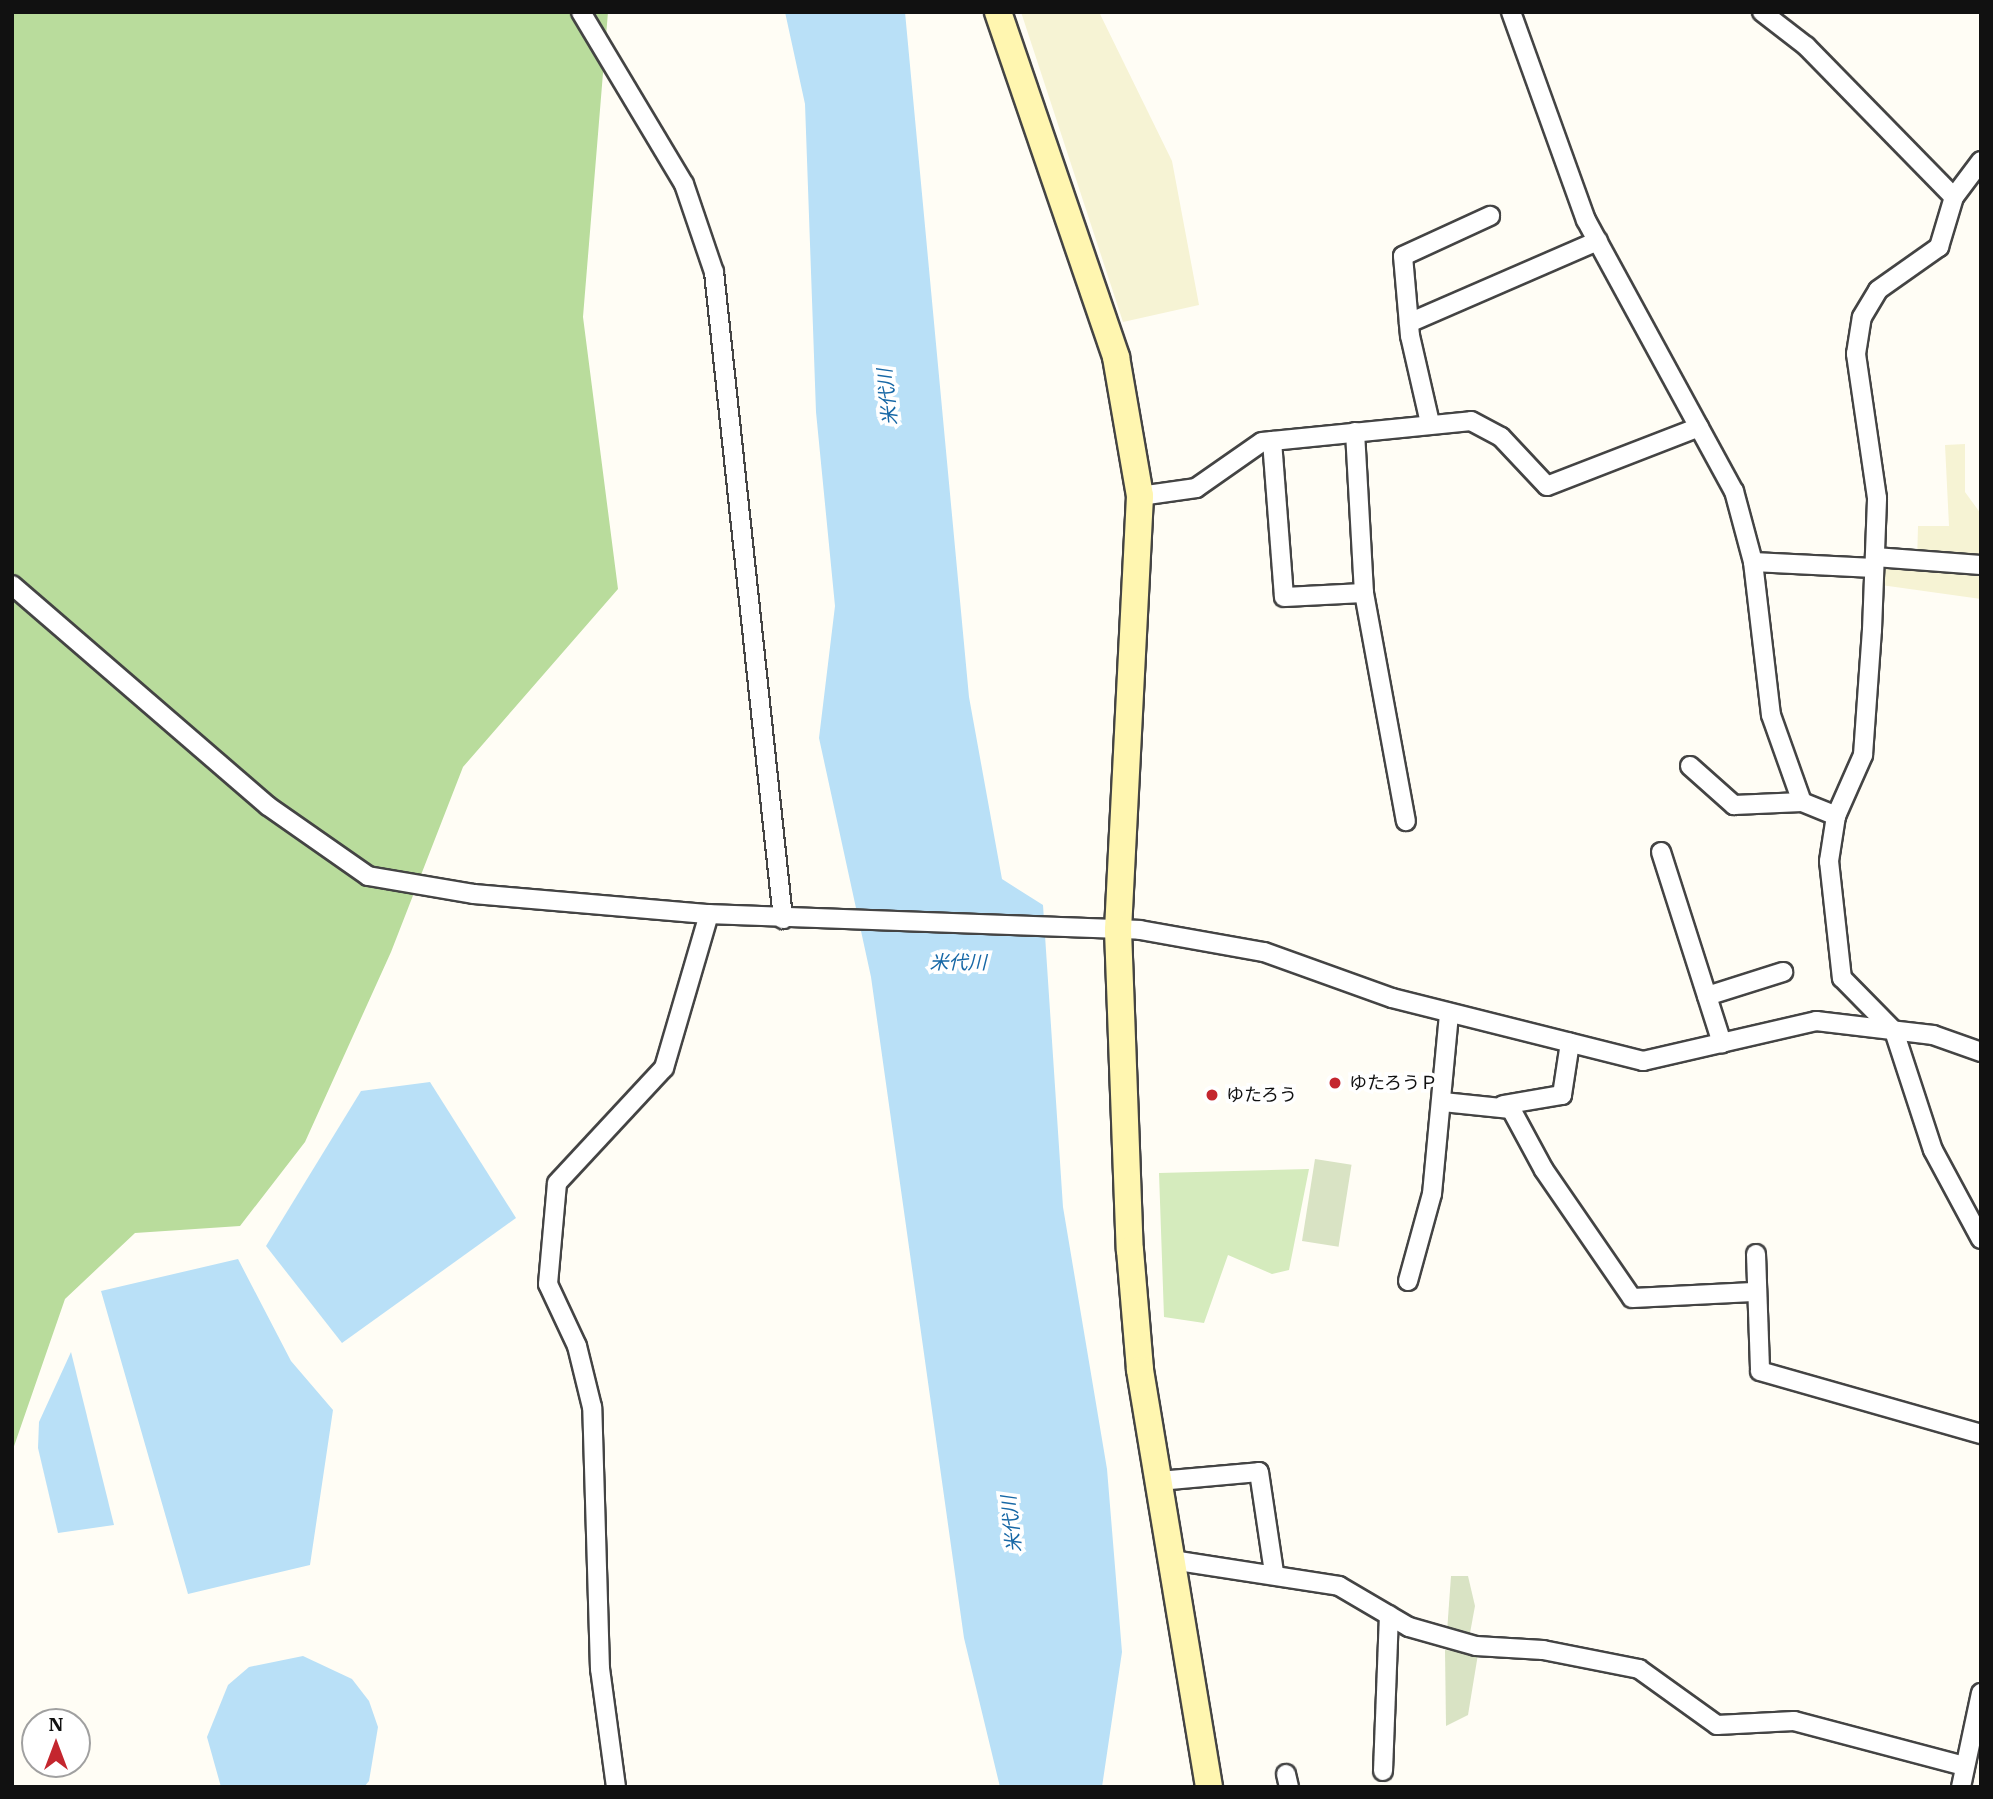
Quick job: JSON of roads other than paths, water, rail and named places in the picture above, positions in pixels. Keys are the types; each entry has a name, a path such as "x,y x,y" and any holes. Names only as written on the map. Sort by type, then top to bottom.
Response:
{"street":[{"path":"581,12 684,184 714,272 792,919"},
{"path":"998,12 1116,357 1140,496 1118,930 1130,1250 1140,1370 1209,1787"},
{"path":"1511,12 1598,241 1734,491 1753,562 1771,715 1802,802"},
{"path":"1762,12 1806,46 1954,197"},
{"path":"1981,161 1954,197 1939,247 1878,290 1862,317 1856,354 1877,498 1875,562 1863,755 1836,816 1829,861 1842,978 1894,1031 1933,1150 1981,1240"},
{"path":"1430,423 1409,323 1406,252 1490,216"},
{"path":"1409,323 1598,241"},
{"path":"1140,496 1196,488 1272,441 1430,423 1471,421 1501,437 1547,486 1699,427"},
{"path":"1355,432 1364,593 1406,821"},
{"path":"1272,441 1284,597 1364,593"},
{"path":"1753,562 1981,565"},
{"path":"12,585 268,806 368,876 474,894 709,914 1118,930 1264,952 1449,1013 1643,1061 1816,1021 1894,1031 1981,1052"},
{"path":"1690,766 1734,805 1802,802 1836,816"},
{"path":"1661,852 1722,1043"},
{"path":"616,1787 600,1669 592,1407 577,1346 548,1284 557,1183 664,1068 709,914"},
{"path":"1707,996 1783,972"},
{"path":"1408,1281 1432,1194 1443,1102 1449,1013"},
{"path":"1443,1102 1503,1105 1562,1095 1570,1043"},
{"path":"1503,1105 1632,1298 1754,1292"},
{"path":"1756,1254 1754,1292 1760,1371 1981,1434"},
{"path":"1158,1481 1259,1472 1274,1572"},
{"path":"1172,1560 1274,1572 1339,1586 1389,1615 1476,1646 1543,1650 1639,1669 1717,1725 1794,1721 1964,1766"},
{"path":"1383,1771 1389,1615"},
{"path":"1961,1787 1981,1693"}],"water":[{"name":"米代川","path":"785,12 905,12 969,697 1002,879 1043,905 1063,1207 1107,1469 1122,1652 1102,1787 1000,1787 964,1638 871,977 819,738 835,606 816,412 805,104"},
{"path":"430,1082 516,1218 342,1343 266,1246 361,1091"},
{"path":"238,1259 291,1361 333,1410 310,1565 188,1594 101,1291"},
{"path":"71,1352 114,1525 58,1533 38,1448 39,1422"},
{"path":"303,1656 352,1679 369,1701 378,1727 369,1781 364,1787 221,1787 207,1737 228,1685 249,1667"}],"place":[{"name":"ゆたろうＰ","path":"1335,1083"},
{"name":"ゆたろう","path":"1212,1095"}]}
